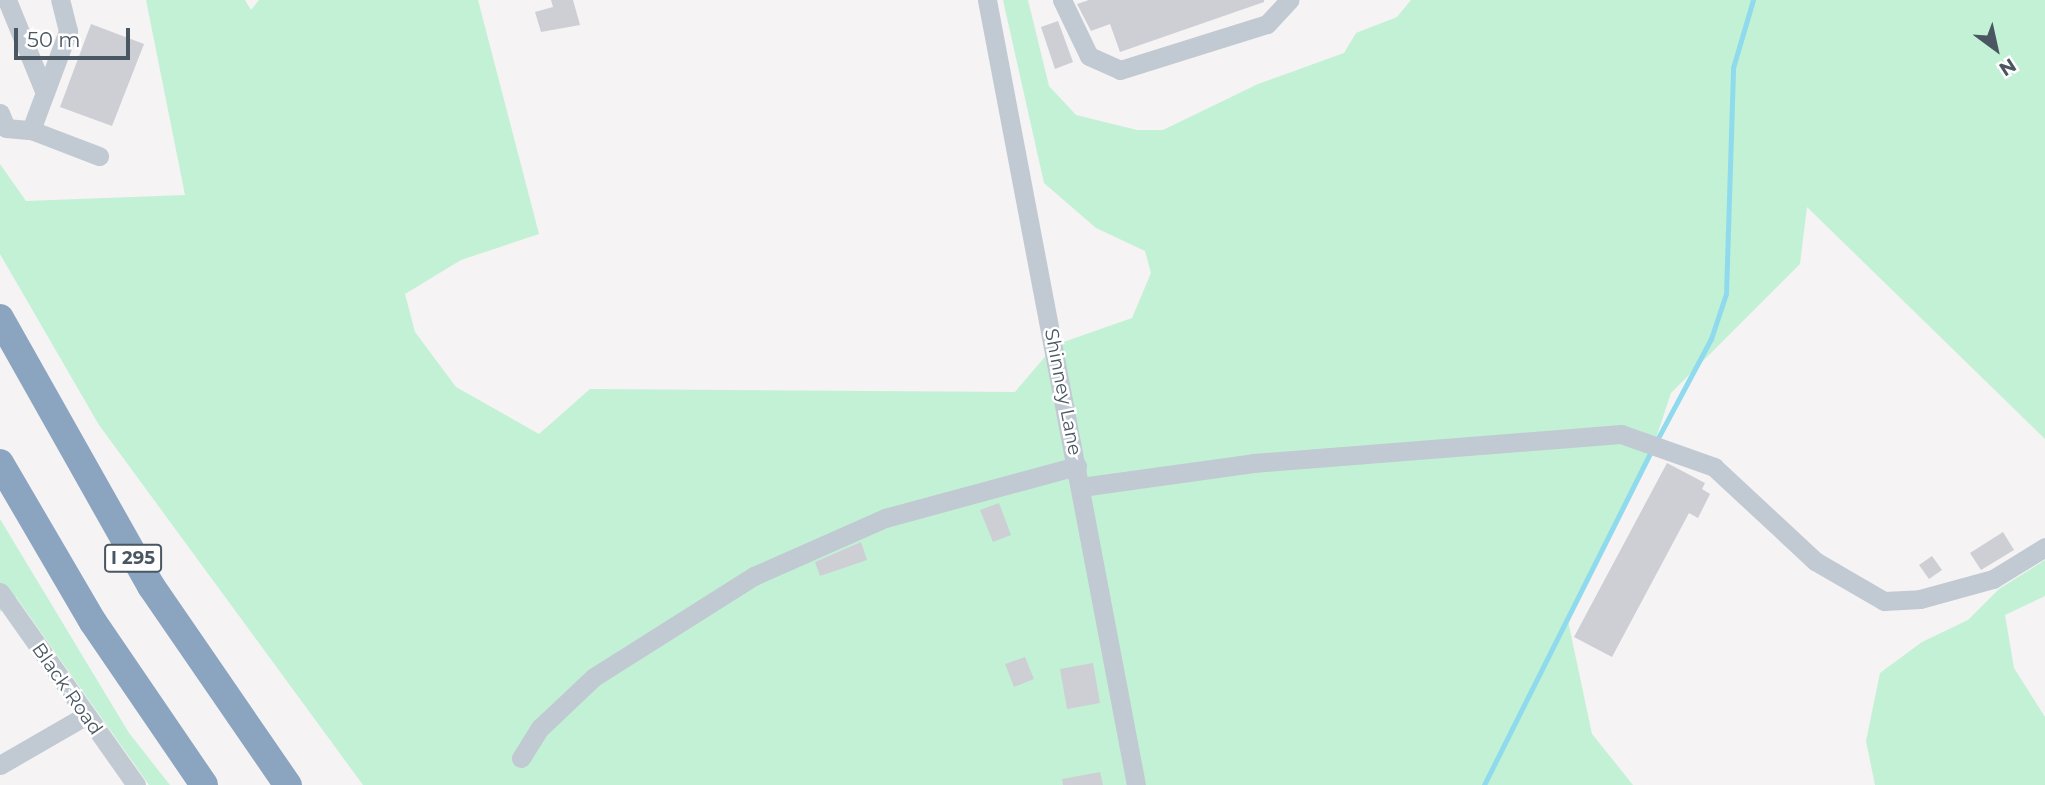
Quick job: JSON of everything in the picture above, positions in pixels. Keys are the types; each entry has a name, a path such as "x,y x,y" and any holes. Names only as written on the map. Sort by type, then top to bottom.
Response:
{"highway":[{"name":"I 295","path":"0,318 151,586 288,785"},
{"path":"0,463 93,622 204,785"}],"street":[{"path":"6,0 45,93"},
{"path":"32,130 68,31 60,0"},
{"name":"Shinney Lane","path":"987,0 1136,785"},
{"path":"1062,0 1089,56 1120,69 1267,24 1289,0"},
{"path":"0,113 6,128 32,130 99,156"},
{"path":"1081,487 1253,463 1585,433 1646,439 1721,472 1815,561 1884,601 1920,599 1993,579 2045,547"},
{"path":"521,758 540,728 594,677 754,576 885,518 1077,466"},
{"name":"Black Road","path":"3,604 136,785"},
{"path":"0,765 85,716"}],"green space":[{"path":"146,0 245,0 251,10 259,0 478,0 539,234 461,260 405,294 415,332 456,387 539,434 590,389 1015,392 1055,345 1132,318 1151,273 1145,251 1096,228 1044,183 1003,0 1028,0 1049,86 1076,115 1137,130 1163,130 1258,84 1344,53 1356,33 1397,17 1411,0 2045,0 2045,439 1807,207 1800,264 1671,393 1651,453 1567,616 1592,734 1633,785 363,785 99,425 0,254 0,164 26,201 185,195"},
{"path":"0,519 129,733 170,785 149,785 16,597 0,612"},
{"path":"2045,560 2045,596 2005,615 2014,668 2045,717 2045,785 1875,785 1866,741 1880,673 1922,642 1968,620 1999,589"}],"building":[{"path":"551,0 573,0 580,25 541,32 535,12 553,7"},
{"path":"1089,0 1264,2 1120,52 1110,24 1091,31 1077,4"},
{"path":"1058,21 1073,62 1055,69 1041,27"},
{"path":"91,24 144,44 112,126 60,107"},
{"path":"1667,463 1705,483 1702,489 1710,494 1698,518 1689,513 1612,657 1574,637"},
{"path":"999,503 1011,535 993,542 980,510"},
{"path":"2003,532 2014,550 1981,570 1970,553"},
{"path":"861,542 867,560 820,576 815,562"},
{"path":"1932,556 1942,570 1929,579 1919,565"},
{"path":"1025,657 1034,679 1014,687 1005,664"},
{"path":"1093,663 1100,703 1067,709 1060,669"},
{"path":"1100,772 1103,785 1063,785 1062,779"}],"waterway":[{"path":"1657,440 1711,339 1726,294 1733,68 1753,0"},
{"path":"1484,785 1651,451"}]}
